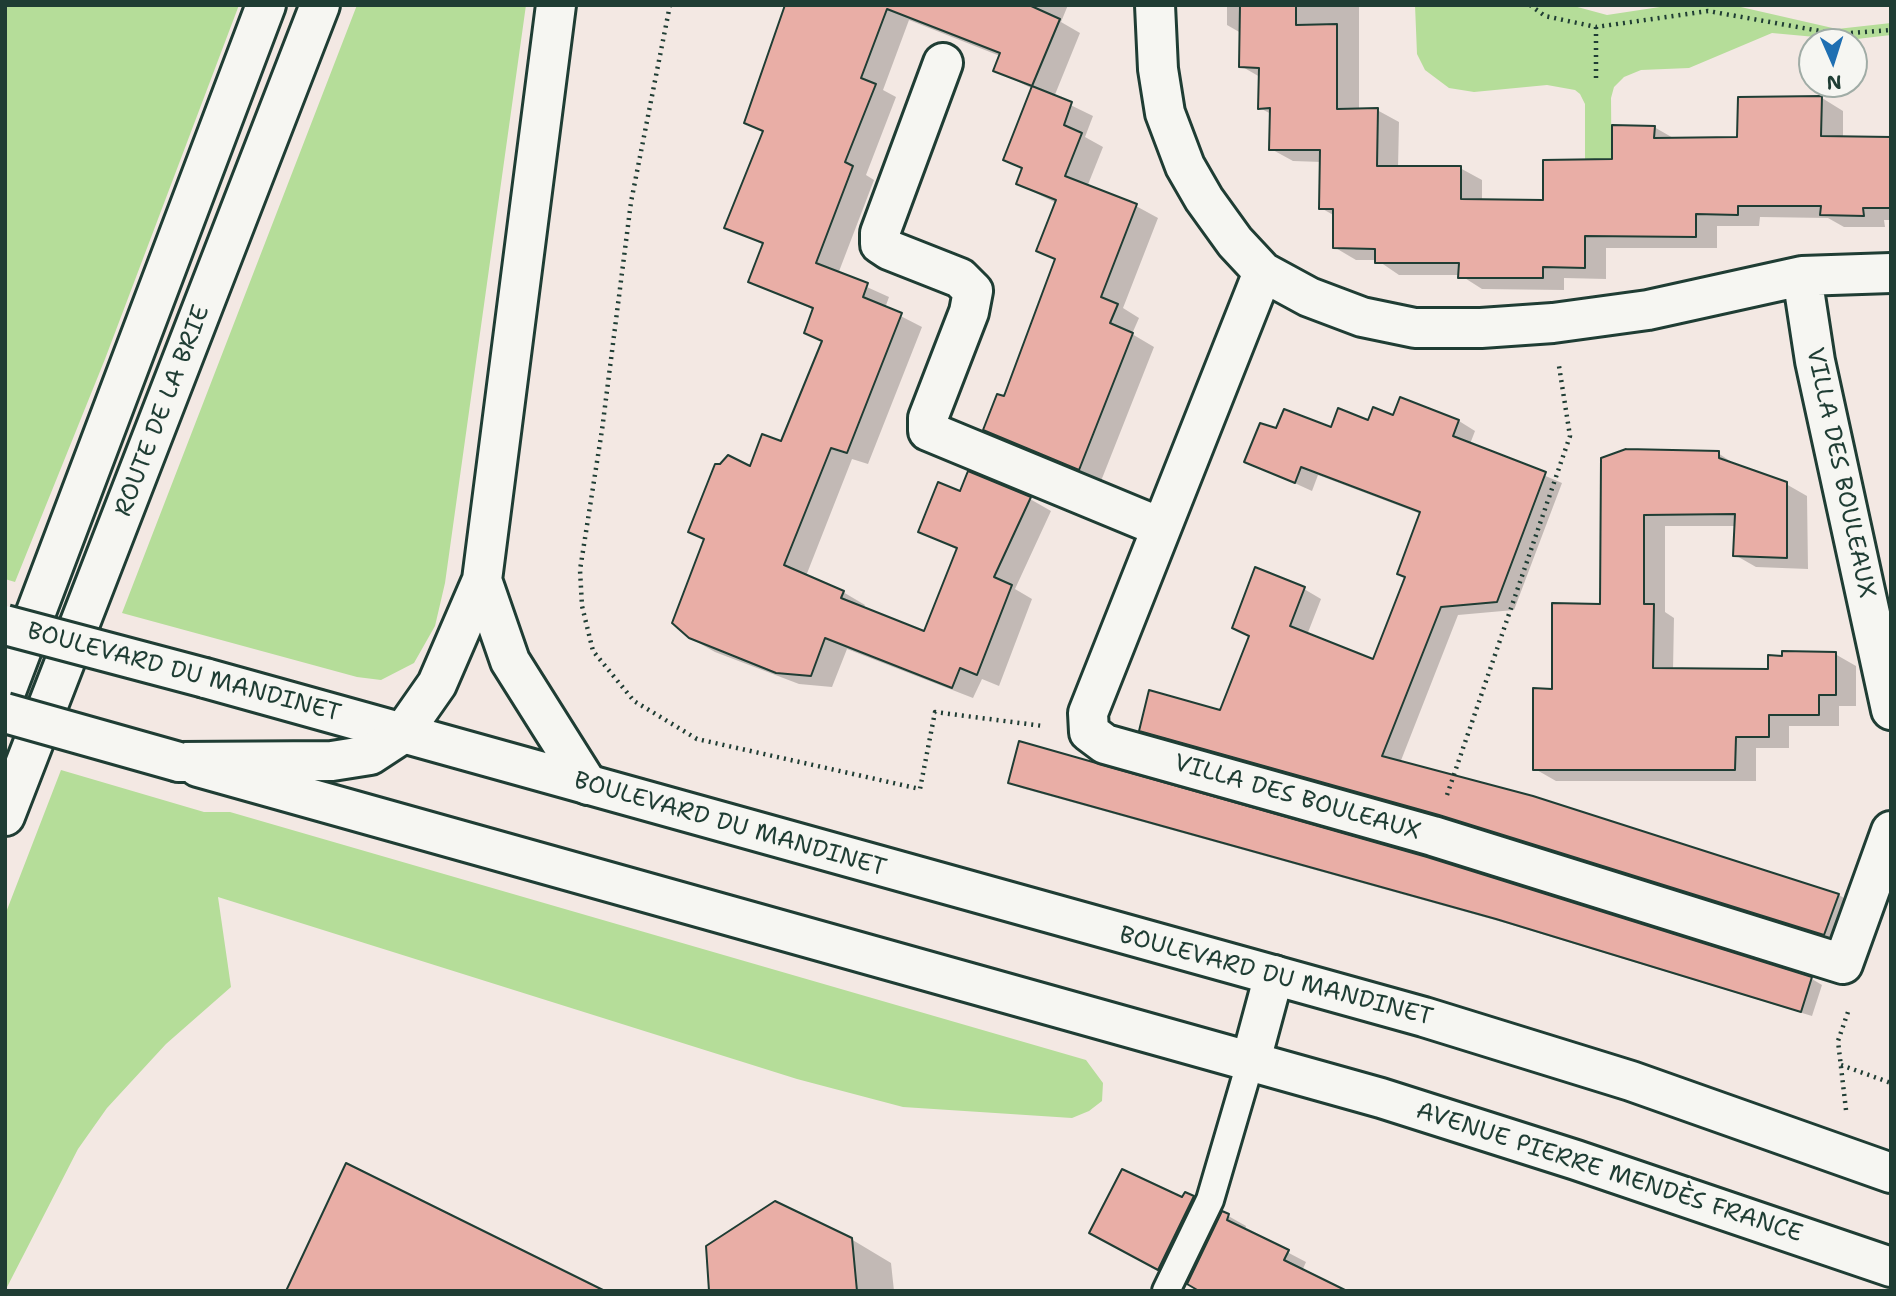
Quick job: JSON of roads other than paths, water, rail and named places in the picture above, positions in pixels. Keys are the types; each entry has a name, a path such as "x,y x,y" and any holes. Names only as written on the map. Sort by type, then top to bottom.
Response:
{"main road":[{"name":"ROUTE DE LA BRIE","path":"5,694 266,5"},
{"name":"ROUTE DE LA BRIE","path":"5,816 320,5"},
{"path":"179,762 331,761 370,755 402,734 437,684 482,580 556,5"},
{"path":"1155,5 1158,69 1165,113 1185,166 1228,231 1263,272 1309,297 1362,317 1415,328 1481,328 1553,323 1648,310 1802,276 1891,273"},
{"path":"943,63 880,233 880,244 889,250 960,278 973,291 969,312 928,418 928,431 1160,527 1263,272"},
{"name":"VILLA DES BOULEAUX","path":"1802,276 1815,361 1891,710"},
{"name":"VILLA DES BOULEAUX","path":"1160,527 1088,713 1089,732 1105,744 1433,835 1843,964 1888,850"},
{"path":"482,580 510,662 588,785"},
{"name":"BOULEVARD DU MANDINET","path":"5,625 205,678 1455,1026 1631,1081 1891,1173"},
{"path":"5,713 1251,1060 1274,975"},
{"name":"AVENUE PIERRE MENDÈS FRANCE","path":"1251,1060 1576,1160 1891,1267"}],"lane":[{"path":"1166,1291 1210,1200 1251,1060"}]}
